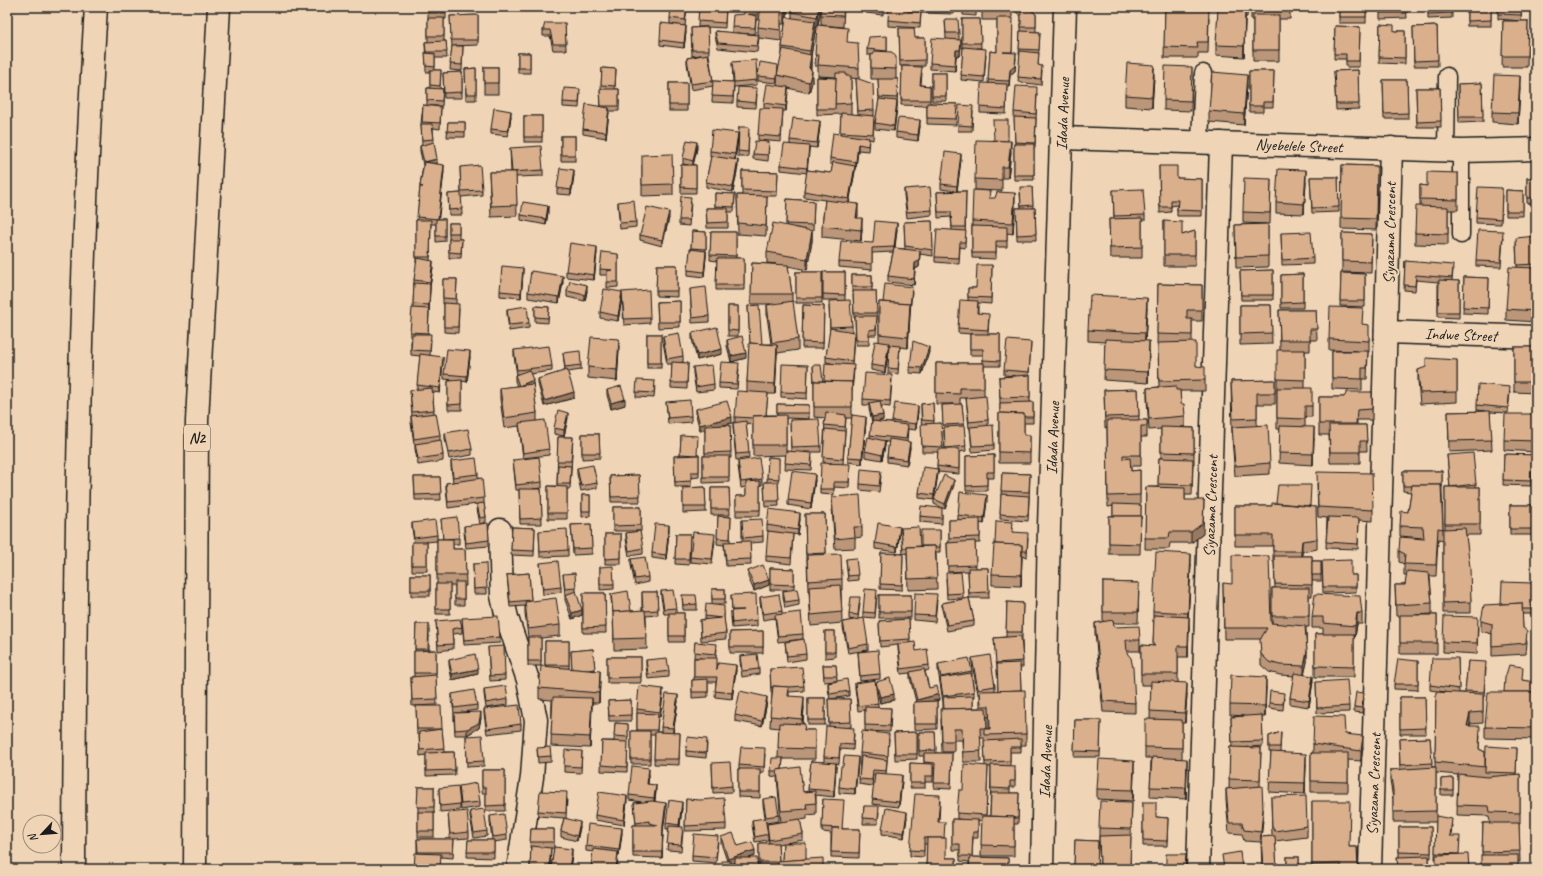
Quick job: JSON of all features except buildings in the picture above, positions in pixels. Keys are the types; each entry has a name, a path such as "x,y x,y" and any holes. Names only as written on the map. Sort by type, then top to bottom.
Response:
{"main road":[{"path":"74,869 78,414 88,143 96,7"},
{"name":"N2","path":"195,869 197,421 219,7"},
{"name":"Idada Avenue","path":"1042,869 1050,519 1065,7"},
{"name":"Nyebelele Street","path":"1062,138 1454,151 1536,149"},
{"name":"Siyazama Crescent","path":"1198,869 1211,142"},
{"name":"Siyazama Crescent","path":"1370,869 1391,148"},
{"name":"Indwe Street","path":"1386,332 1536,337"},
{"path":"500,530 502,596 529,686 536,720 532,777 518,869"}],"lane":[{"path":"1203,73 1211,142"},
{"path":"1447,76 1461,235"}]}
